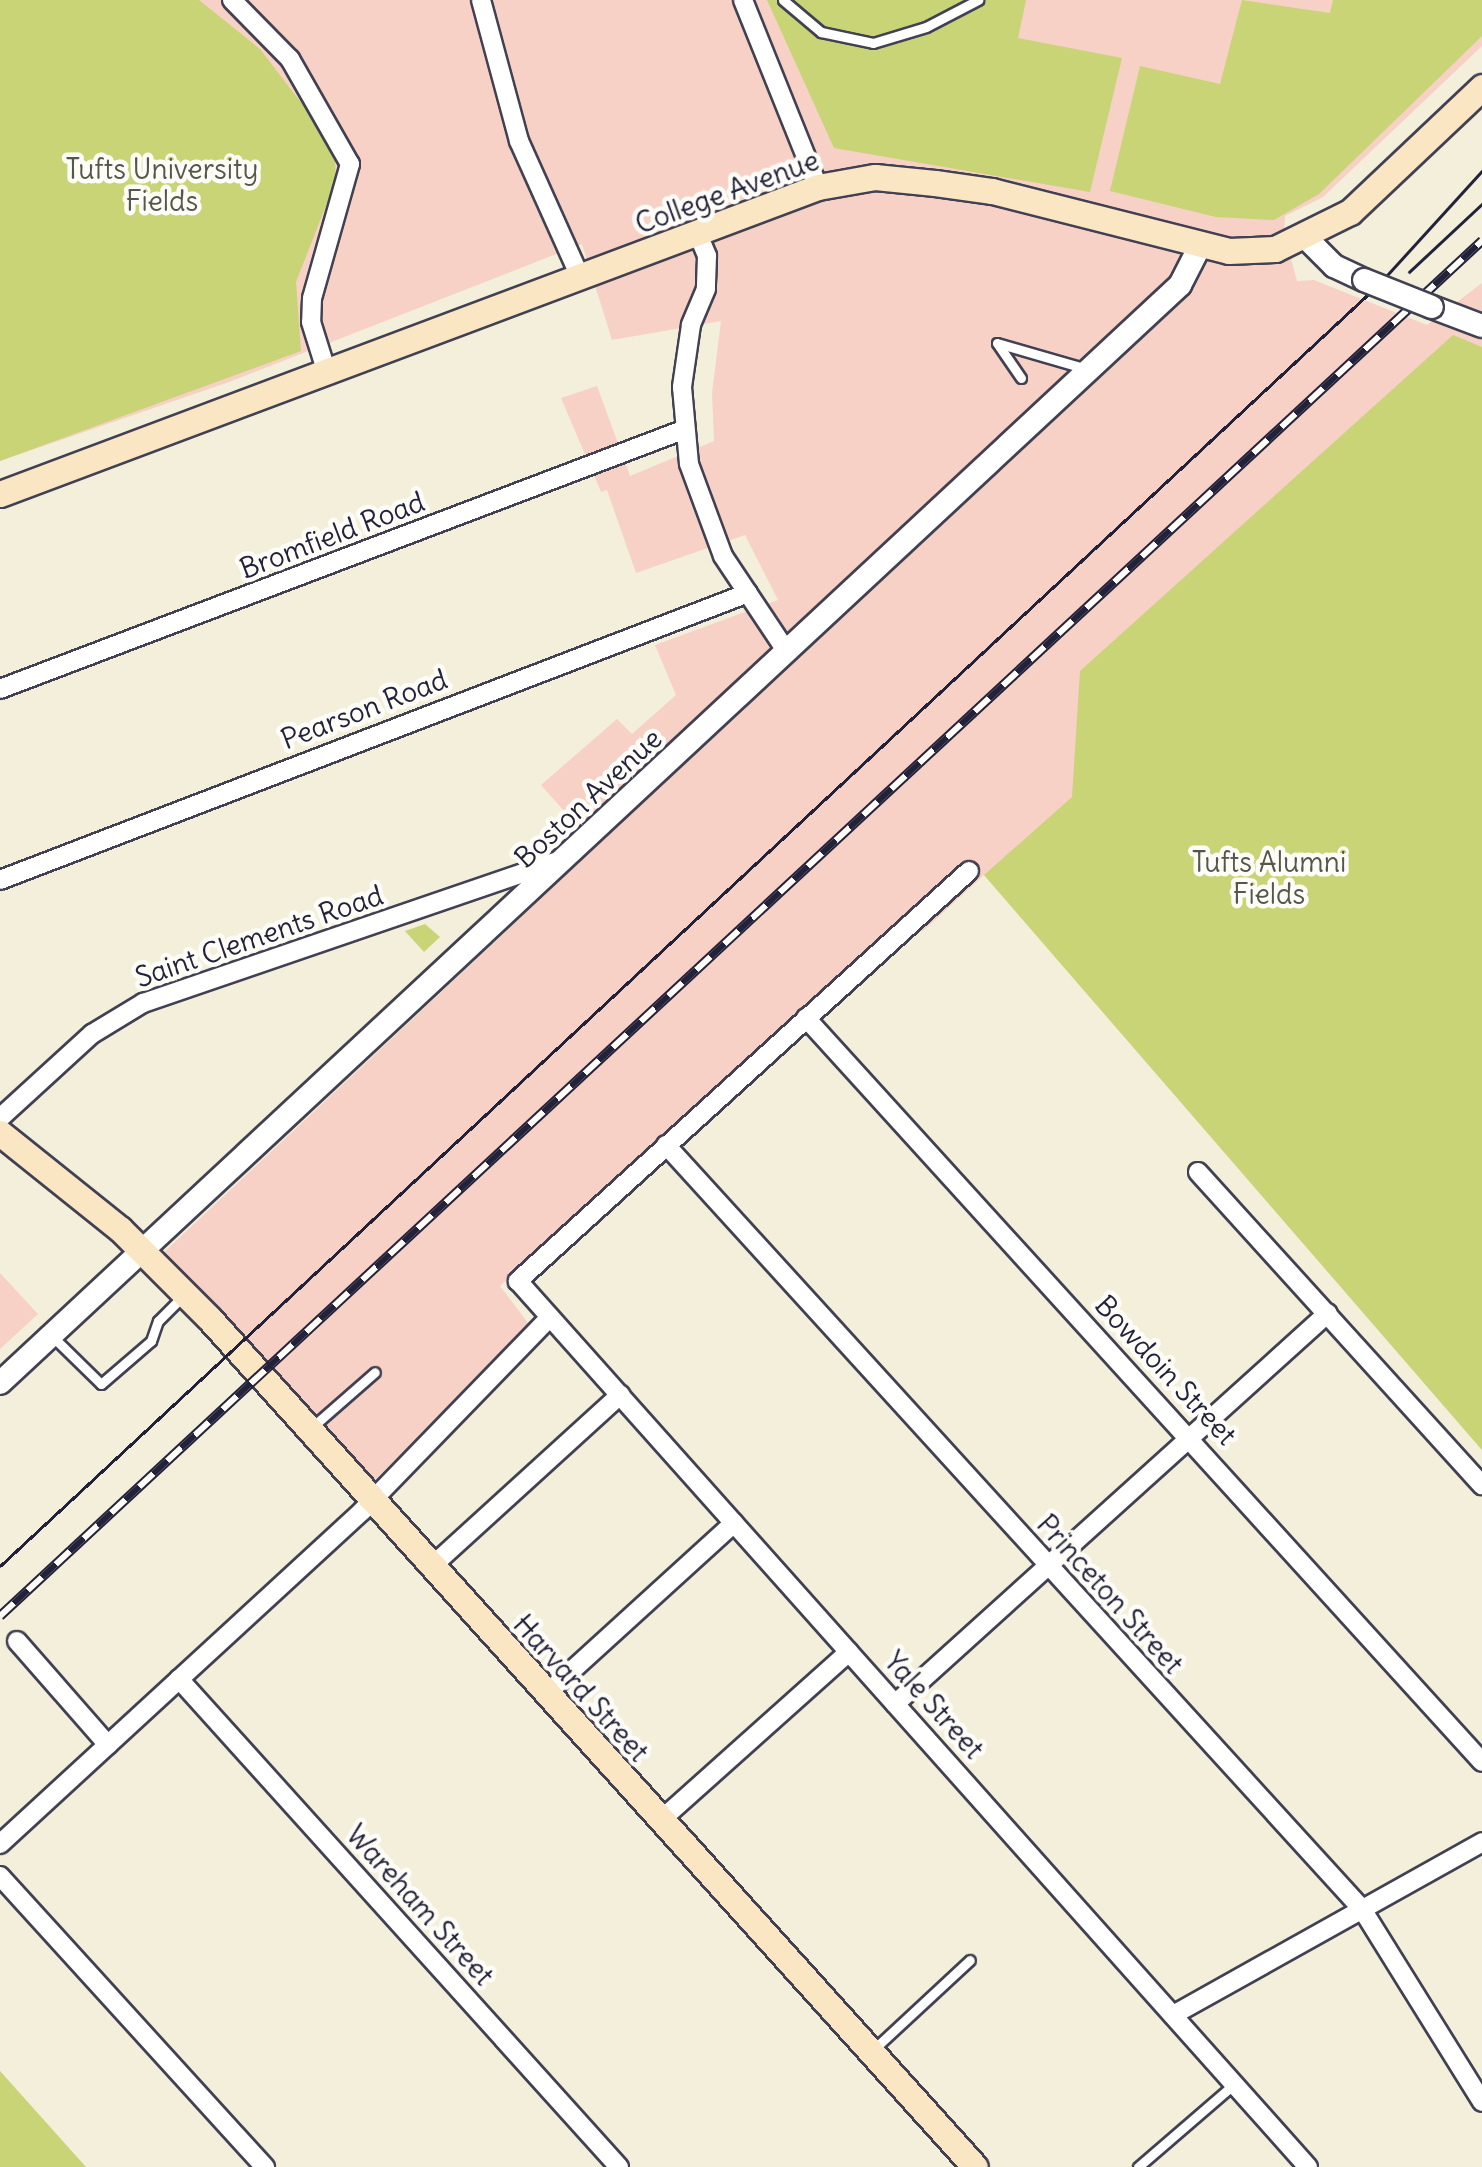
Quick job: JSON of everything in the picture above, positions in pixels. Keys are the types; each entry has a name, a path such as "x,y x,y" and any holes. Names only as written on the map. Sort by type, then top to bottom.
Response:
{"main road":[{"path":"1306,238 1350,212 1482,87"},
{"name":"College Avenue","path":"0,494 818,188 875,177 992,191 1201,244 1258,252 1306,238"},
{"name":"Harvard Street","path":"0,1133 141,1251 185,1294 974,2167"}],"street":[{"path":"232,0 290,59 350,164 312,298 311,322 326,370"},
{"path":"482,0 520,141 580,277"},
{"path":"743,0 818,188"},
{"path":"698,232 706,256 706,289 691,324 682,430 723,556 788,652"},
{"path":"1306,238 1334,266 1482,326"},
{"name":"Boston Avenue","path":"0,1383 1180,285 1201,244"},
{"name":"Bromfield Road","path":"0,689 682,430"},
{"name":"Pearson Road","path":"0,880 748,593"},
{"name":"Saint Clements Road","path":"0,1118 92,1034 144,1003 566,858"},
{"path":"666,1145 969,871"},
{"name":"Bowdoin Street","path":"806,1018 1190,1435 1482,1762"},
{"name":"Yale Street","path":"666,1145 518,1281 1308,2167"},
{"name":"Princeton Street","path":"666,1145 1362,1909 1482,2102"},
{"path":"1198,1172 1482,1485"},
{"path":"895,1704 1328,1313"},
{"path":"0,1844 372,1500 550,1316"},
{"path":"431,1567 620,1394"},
{"path":"546,1694 734,1524"},
{"path":"17,1641 108,1745"},
{"path":"662,1820 849,1652"},
{"name":"Wareham Street","path":"179,1679 620,2167"},
{"path":"1173,2016 1482,1842"},
{"path":"0,1876 266,2167"}],"lane":[{"path":"783,0 821,32 873,43 954,16 978,0"},
{"path":"1021,378 997,344 1090,370"},
{"path":"52,1335 101,1384 151,1342 158,1321 185,1294"},
{"path":"308,1430 375,1372"},
{"path":"870,2052 970,1960"},
{"path":"1138,2167 1234,2084"}],"shaded area":[{"path":"0,0 1482,0 1482,46 1323,197 1285,216 1284,233 1297,281 1314,280 1427,325 1482,283 1482,1450 984,875 923,931 905,919 500,1286 528,1323 369,1486 163,1253 596,847 541,785 617,719 632,734 676,695 655,645 778,600 745,535 636,573 607,490 601,492 561,398 597,386 630,476 714,441 712,393 721,321 612,340 582,244 229,382 0,461"},
{"path":"0,1273 38,1314 0,1349"}],"green space":[{"name":"Tufts University Fields","path":"0,0 199,0 260,49 329,139 335,158 336,180 296,282 301,351 0,461"},
{"path":"767,0 1026,0 1018,38 1122,58 1090,192 834,148"},
{"path":"1242,0 1330,13 1333,0 1482,0 1482,36 1319,194 1274,220 1216,217 1110,191 1140,66 1220,84"},
{"name":"Tufts Alumni Fields","path":"1453,335 1482,347 1482,1450 984,875 1072,797 1080,671"},
{"path":"425,924 440,937 424,952 405,931"},
{"path":"0,2071 86,2167 0,2167"}],"tram line":[{"path":"0,1566 1380,283 1482,171"},
{"path":"1409,272 1482,204"}],"railway":[{"path":"0,1616 1482,241"}]}
